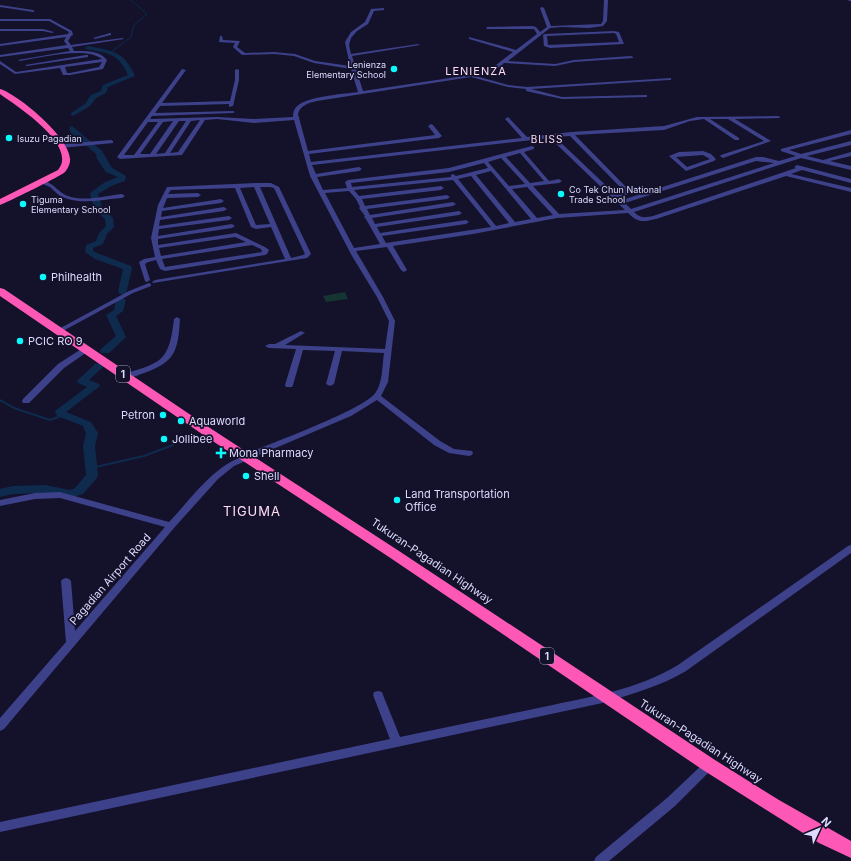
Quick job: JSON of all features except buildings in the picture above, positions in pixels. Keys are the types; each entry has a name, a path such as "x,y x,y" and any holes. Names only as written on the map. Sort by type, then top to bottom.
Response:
{"highway":[{"path":"0,91 40,119 49,128 61,146 67,161 66,166 62,170 0,202"},
{"name":"Tukuran-Pagadian Highway","path":"0,291 86,350 251,455 607,698 786,814 825,837 851,850"}],"street":[{"path":"0,2 4,0"},
{"path":"469,453 452,451 437,443 377,396 384,382 392,321 390,314 352,250 313,176 295,113 296,110 305,103 317,100 455,79 471,76 492,69 504,62 549,28 557,26 587,26 602,24 605,21 606,0"},
{"path":"0,6 33,11"},
{"path":"542,8 549,28"},
{"path":"361,93 346,46 348,39 358,28 367,23 372,10 383,9"},
{"path":"0,20 48,20 70,32"},
{"path":"0,25 59,25"},
{"path":"487,28 532,27 535,28 538,35"},
{"path":"1,30 42,30 52,32"},
{"path":"1,30 7,34"},
{"path":"0,40 52,32 70,32"},
{"path":"66,41 70,32"},
{"path":"0,45 70,32"},
{"path":"614,32 618,33 622,42 620,44 547,46 545,37 614,32"},
{"path":"93,43 92,40 94,38 110,34"},
{"path":"538,35 572,39 620,37"},
{"path":"221,37 221,41 238,42 235,47 244,54 274,53 293,55 314,62 354,68"},
{"path":"470,38 517,52"},
{"path":"587,38 591,45"},
{"path":"0,56 122,39"},
{"path":"572,39 576,46"},
{"path":"66,41 73,52"},
{"path":"6,49 66,41"},
{"path":"0,45 14,54 33,70"},
{"path":"350,55 418,45"},
{"path":"20,60 73,52 97,54 105,60"},
{"path":"27,65 97,54"},
{"path":"504,62 555,65 574,60 631,57"},
{"path":"62,66 64,73 70,74 101,68 105,60"},
{"path":"0,62 15,73 105,60"},
{"path":"184,70 120,157 180,154 204,118"},
{"path":"234,119 232,107 237,80 237,70"},
{"path":"471,76 496,84 562,98 645,96"},
{"path":"519,88 669,79"},
{"path":"158,105 232,107"},
{"path":"155,110 232,107"},
{"path":"151,115 232,107"},
{"path":"309,164 551,136 664,128 690,119 778,117"},
{"path":"146,121 204,118 254,121 296,118"},
{"path":"705,118 736,139"},
{"path":"723,156 768,141 730,118"},
{"path":"166,155 190,119"},
{"path":"508,119 526,139"},
{"path":"136,156 162,120"},
{"path":"152,155 177,120"},
{"path":"306,153 439,136 431,126"},
{"path":"851,132 782,150 851,168"},
{"path":"571,134 626,190 625,194 616,197"},
{"path":"551,136 640,219 649,220 800,169"},
{"path":"833,137 850,144"},
{"path":"61,146 111,142"},
{"path":"352,250 473,232 557,216 631,211 801,156 850,144"},
{"path":"404,270 387,245 378,235 362,208 358,198 350,189 348,183 351,180 449,170 532,148"},
{"path":"521,151 548,183"},
{"path":"686,169 713,159 709,155 702,153 673,155 673,158 686,169 714,184"},
{"path":"823,161 851,154"},
{"path":"502,156 557,216"},
{"path":"622,202 762,158 851,181"},
{"path":"485,161 535,220"},
{"path":"844,166 851,164"},
{"path":"313,176 359,169"},
{"path":"321,192 455,178 473,175 492,169"},
{"path":"449,170 495,228"},
{"path":"592,174 607,172"},
{"path":"786,174 851,190"},
{"path":"473,175 514,225"},
{"path":"436,180 473,232"},
{"path":"508,188 559,181"},
{"path":"41,182 50,184 58,192 71,198 122,196"},
{"path":"256,185 289,260"},
{"path":"59,331 149,282 289,260 305,257 308,254 276,187 271,185 170,187 167,189 160,210 154,238 156,247 162,268 165,269 256,256 266,252 253,243 236,235 156,247"},
{"path":"218,186 221,201 236,235"},
{"path":"237,186 253,226 273,225"},
{"path":"358,198 441,188"},
{"path":"165,196 198,195 201,204"},
{"path":"362,208 447,197"},
{"path":"160,210 221,201"},
{"path":"367,217 453,204"},
{"path":"158,219 224,209"},
{"path":"373,226 459,213"},
{"path":"156,228 229,218"},
{"path":"378,235 466,222"},
{"path":"154,238 232,226"},
{"path":"149,282 142,262 253,243"},
{"path":"126,376 160,366 165,362 172,348 177,319"},
{"path":"301,332 273,346 387,351"},
{"path":"289,385 300,348"},
{"path":"26,401 61,366 86,350"},
{"path":"330,384 339,350"},
{"name":"Pagadian Airport Road","path":"0,726 171,526 223,470 251,455 348,414 370,402 377,396"},
{"path":"0,503 35,496 60,495 171,526"},
{"path":"0,827 607,698 644,686 667,677 682,668 851,548"},
{"path":"66,581 71,642"},
{"path":"378,695 397,743"},
{"path":"600,861 671,802 709,765"}],"green space":[{"path":"345,292 348,299 326,302 323,296"}],"waterway":[{"path":"111,52 131,37 134,25 147,14 131,0"},
{"path":"73,114 88,105 90,100 98,94 104,92 105,86 132,76 124,61 120,57 110,52 88,48"},
{"path":"72,128 73,132 82,137 99,153 101,159 109,170 122,176 122,179 108,184 94,193 98,208 109,218 110,227 103,233 100,242 89,247 89,252 98,257 128,268 123,292"},
{"path":"105,351 121,337 111,315 118,311 121,300"},
{"path":"0,493 13,490 45,489 70,494 79,491 92,476 89,446 92,433 87,424 61,414 60,411 95,386 82,381 99,366"},
{"path":"0,400 14,408 50,420 64,415"},
{"path":"91,468 144,456 173,445"}],"place":[{"name":"Lenienza Elementary School","path":"394,69"},
{"name":"Isuzu Pagadian","path":"9,138"},
{"name":"Co Tek Chun National Trade School","path":"561,194"},
{"name":"Tiguma Elementary School","path":"23,204"},
{"name":"Philhealth","path":"43,277"},
{"name":"PCIC RO 9","path":"20,341"},
{"name":"Petron","path":"163,415"},
{"name":"Aquaworld","path":"181,421"},
{"name":"Jollibee","path":"164,439"},
{"name":"Mona Pharmacy","path":"221,453"},
{"name":"Shell","path":"246,476"},
{"name":"Land Transportation Office","path":"397,500"}],"district":[{"name":"LENIENZA","path":"476,71"},
{"name":"BLISS","path":"547,139"},
{"name":"TIGUMA","path":"252,511"}]}
